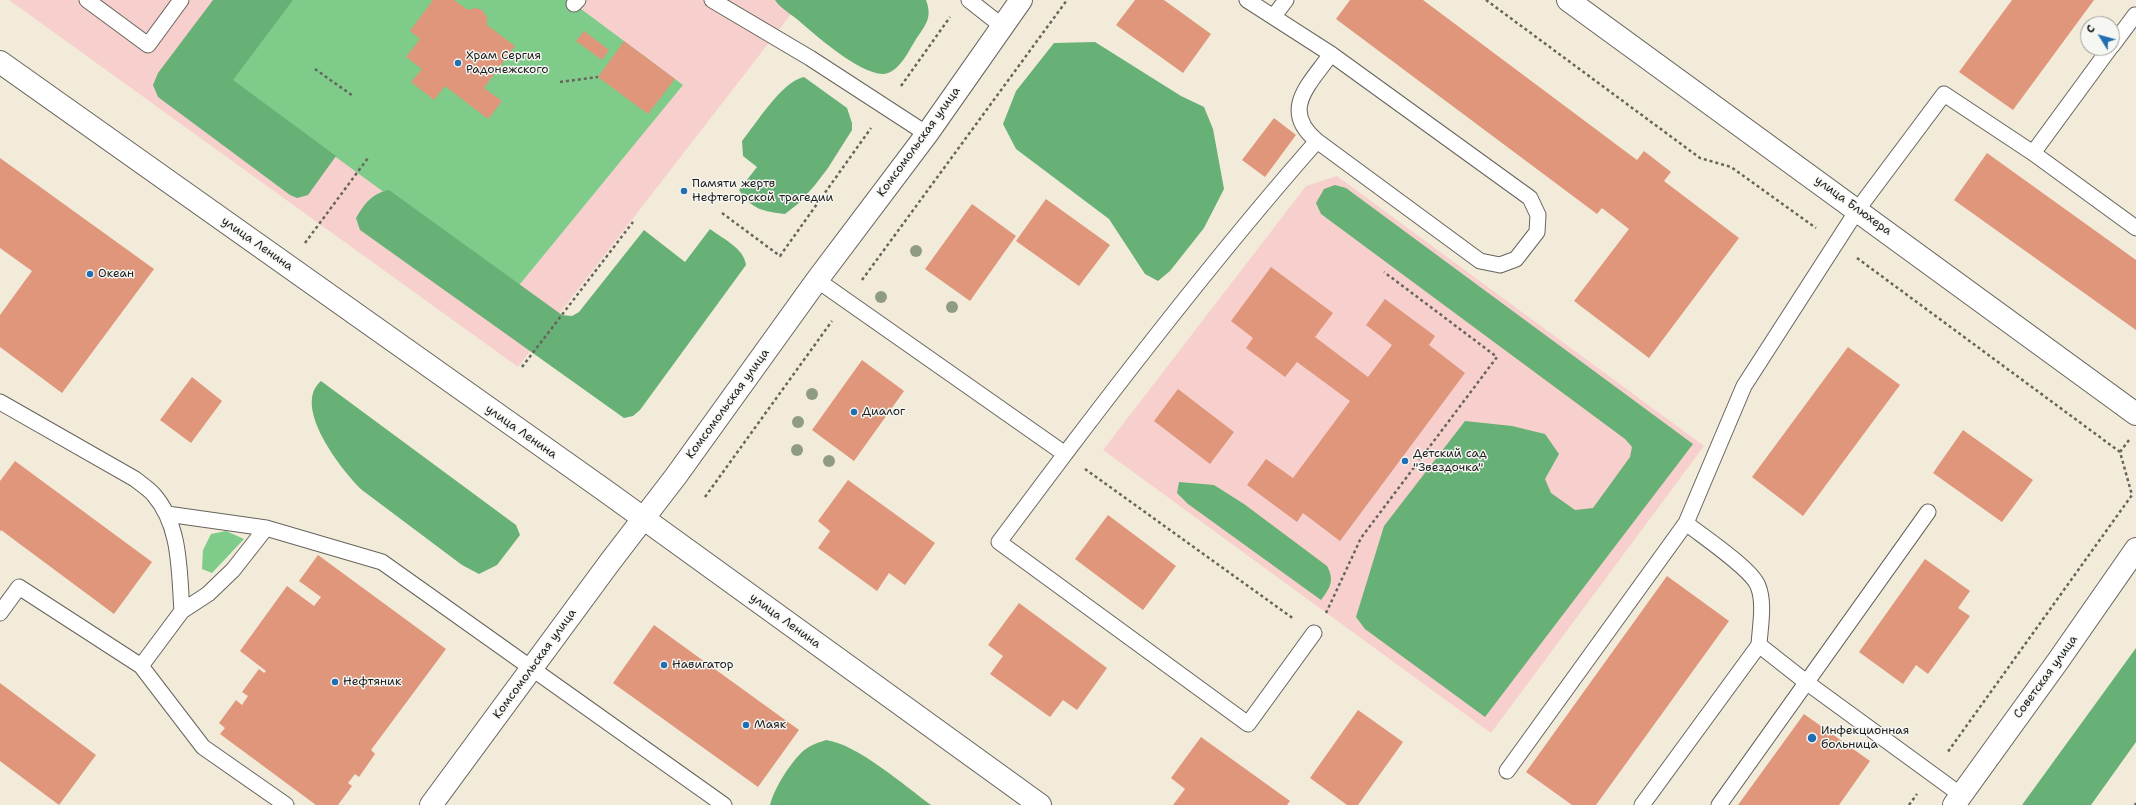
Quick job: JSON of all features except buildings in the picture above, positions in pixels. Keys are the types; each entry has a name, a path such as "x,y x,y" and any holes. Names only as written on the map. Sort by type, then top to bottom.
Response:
{"street":[{"name":"Комсомольская улица","path":"431,805 644,519 817,280 927,134 1021,0"},
{"name":"улица Блюхера","path":"1568,0 2136,414"},
{"name":"улица Ленина","path":"0,62 644,519 1040,805"},
{"name":"Советская улица","path":"1957,800 2058,661 2136,549"}],"lane":[{"path":"87,0 148,45 181,0"},
{"path":"712,0 810,58 927,134"},
{"path":"969,0 1002,26"},
{"path":"1247,0 1331,54 1530,198 1538,215 1537,232 1516,259 1500,265 1480,261 1305,132 1299,119 1298,107 1303,93 1331,54"},
{"path":"1274,16 1286,0"},
{"path":"2120,35 2135,15"},
{"path":"2033,153 2104,56"},
{"path":"1506,771 1686,523 1744,386 1858,210 1944,94 2033,153 2136,228"},
{"path":"1314,633 1248,724 999,542 1140,354 1250,217 1317,141"},
{"path":"817,280 1065,454"},
{"path":"0,402 135,479 154,495 168,514 175,536 182,611"},
{"path":"1719,805 1928,512"},
{"path":"168,514 266,528 382,562 531,670 724,805"},
{"path":"1642,805 1759,645 1761,602 1758,585 1747,571 1686,523"},
{"path":"141,666 182,611 208,594 234,570 266,528"},
{"path":"0,613 19,587 141,666 203,747 286,805"},
{"path":"1759,645 1806,682 1932,774 1957,800"}],"path":[{"path":"705,497 847,300 1067,0"},
{"path":"1486,0 1700,158 1731,167 2120,452 2132,495 2136,498"},
{"path":"314,69 352,96"},
{"path":"560,82 598,77"},
{"path":"288,266 368,158"},
{"path":"722,213 780,256"},
{"path":"522,367 633,222"},
{"path":"1065,454 1314,633 1326,613 1361,538 1497,357 1384,272"},
{"path":"1909,805 2132,495"}],"shaded area":[{"path":"9,0 802,0 518,367"},
{"name":"Детский сад \"Звездочка\"","path":"1337,176 1704,446 1491,733 1103,450 1306,186"}],"green space":[{"path":"213,0 293,0 233,80 336,156 308,195 297,198 290,195 158,97 153,85 158,73"},
{"path":"264,0 569,0 683,85 516,289 213,67"},
{"path":"775,0 926,0 929,12 925,26 900,64 893,71 879,74 867,70 841,55"},
{"path":"1095,42 1181,96 1204,107 1213,129 1224,189 1204,228 1170,271 1158,281 1145,274 1109,219 1016,149 1003,124 1016,91 1054,43"},
{"path":"804,77 847,108 852,123 852,130 828,168 799,203 785,214 770,212 753,206 739,190 757,167 743,156 742,141 778,95 787,86"},
{"path":"1335,185 1346,188 1693,444 1485,717 1365,629 1356,617 1384,526 1465,421 1512,426 1545,434 1559,454 1545,479 1551,493 1575,510 1593,508 1630,457 1632,447 1625,439 1321,214 1316,203 1324,189"},
{"path":"389,190 562,315 572,316 579,312 644,230 685,262 710,229 727,240 737,249 746,265 640,410 633,416 624,418 360,230 356,218 362,208 373,196"},
{"path":"321,381 516,525 520,535 497,565 479,574 462,565 362,490 353,481 332,454 316,421 312,406 313,392"},
{"path":"1179,482 1214,485 1244,504 1327,566 1331,580 1327,592 1321,600 1188,504 1177,493"},
{"path":"226,531 244,539 212,573 202,569 203,550 211,534"},
{"path":"2136,648 2136,742 2091,805 2022,805"},
{"path":"826,740 838,743 866,757 931,805 770,805 778,785 796,758 807,748"}],"place":[{"name":"Храм Сергия Радонежского","path":"458,63"},
{"name":"Памяти жертв Нефтегорской трагедии","path":"684,191"},
{"name":"Океан","path":"90,274"},
{"name":"Диалог","path":"854,412"},
{"name":"Детский сад \"Звездочка\"","path":"1405,461"},
{"name":"Навигатор","path":"664,665"},
{"name":"Нефтяник","path":"335,682"},
{"name":"Маяк","path":"746,725"},
{"name":"Инфекционная больница","path":"1812,738"}]}
